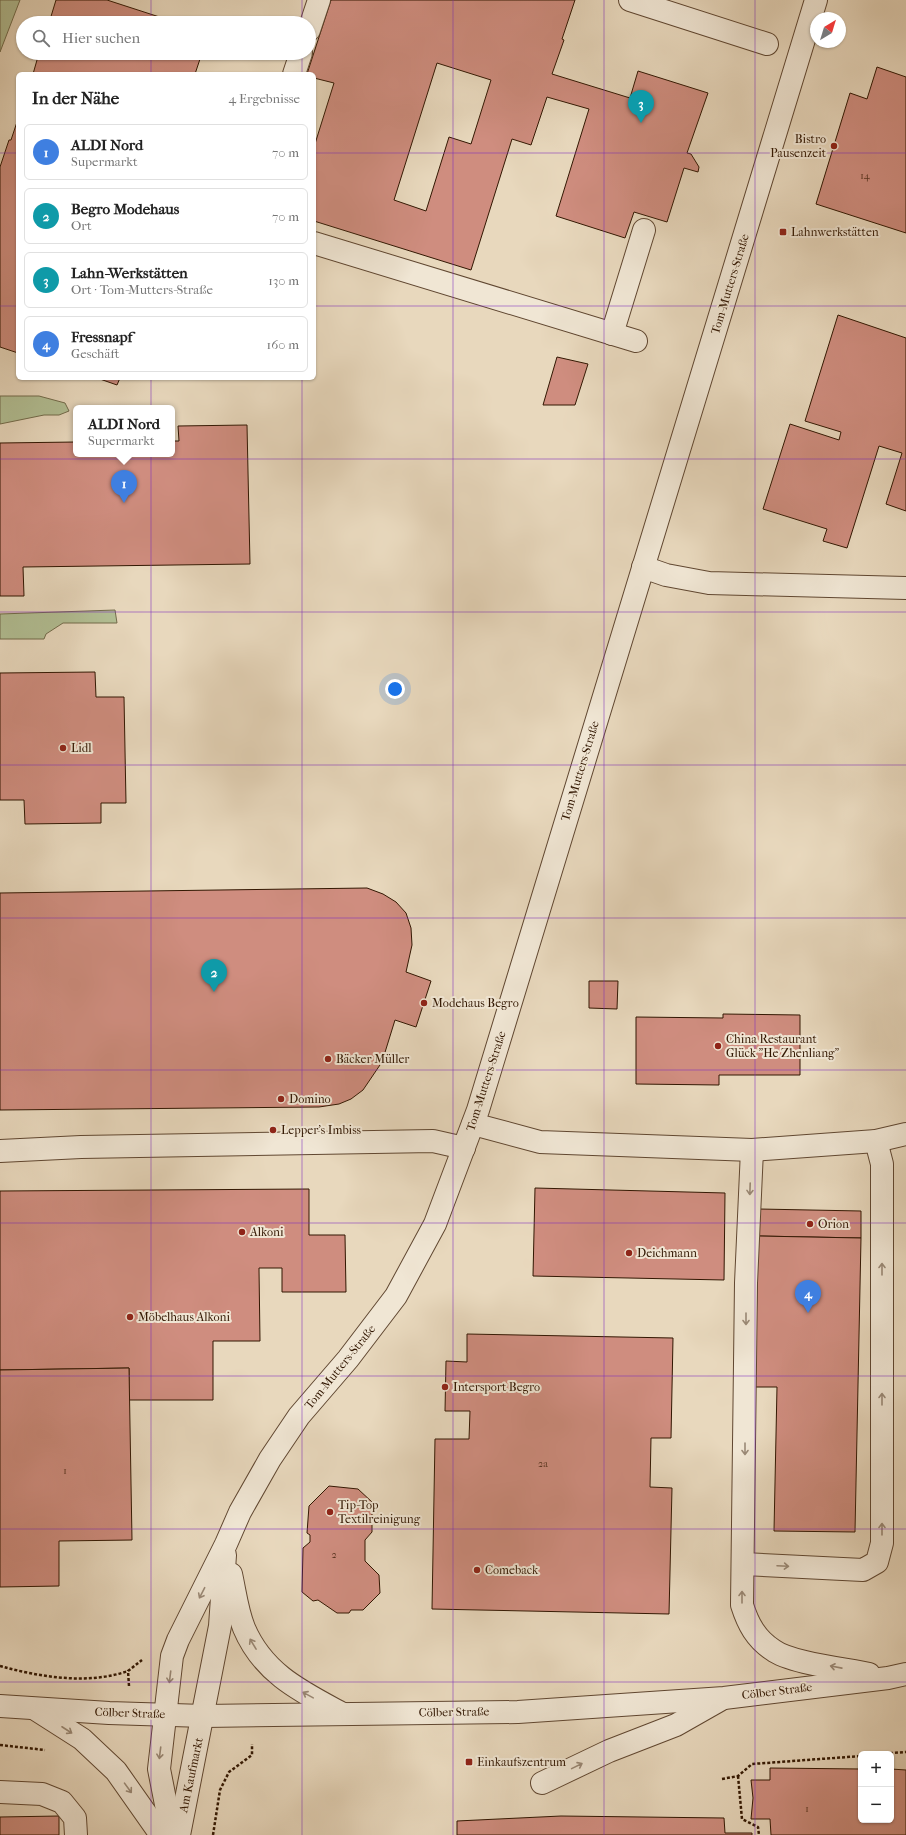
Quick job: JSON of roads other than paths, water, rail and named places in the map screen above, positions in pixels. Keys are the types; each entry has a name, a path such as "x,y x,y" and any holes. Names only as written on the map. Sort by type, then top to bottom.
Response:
{"street":[{"path":"314,16 319,0"},
{"path":"630,0 767,44"},
{"name":"Tom-Mutters-Straße","path":"165,1715 172,1656 178,1640 240,1512 270,1458 299,1416 348,1359 396,1296 435,1224 464,1148 473,1124 816,0"},
{"path":"295,72 299,60"},
{"path":"612,334 644,230"},
{"path":"316,244 636,341"},
{"path":"643,567 666,575 710,584 906,588"},
{"path":"473,1124 540,1142 752,1150 876,1141 906,1134"},
{"path":"0,1151 81,1147 432,1141 464,1148"},
{"path":"744,1564 863,1570 877,1562 882,1543 882,1164 876,1141"},
{"path":"752,1150 746,1283 744,1564 742,1605 748,1622 758,1637 773,1651 796,1659 897,1676"},
{"path":"225,1545 240,1612 252,1645 277,1675 300,1691 341,1713"},
{"name":"Tom-Mutters-Straße","path":"204,1716 220,1626 225,1545"},
{"name":"Cölber Straße","path":"0,1706 35,1709 204,1716 253,1714 518,1712 724,1698 897,1676"},
{"path":"542,1783 610,1751 676,1726 724,1698"},
{"path":"35,1709 82,1739 116,1771 161,1835"},
{"name":"Am Kaufmarkt","path":"165,1715 159,1769 172,1835"},
{"name":"Am Kaufmarkt","path":"179,1835 204,1716"},
{"path":"0,1792 42,1794 62,1802 75,1818 76,1835"}],"place":[{"name":"Lahn-Werkstätten","path":"641,123"},
{"name":"Bistro Pausenzeit","path":"834,146"},
{"name":"Lahnwerkstätten","path":"783,232"},
{"name":"ALDI Nord","path":"124,503"},
{"name":"Lidl","path":"63,748"},
{"name":"Begro Modehaus","path":"214,992"},
{"name":"Modehaus Begro","path":"424,1003"},
{"name":"China Restaurant Glück \"He Zhenliang\"","path":"718,1046"},
{"name":"Bäcker Müller","path":"328,1059"},
{"name":"Domino","path":"281,1099"},
{"name":"Lepper's Imbiss","path":"273,1130"},
{"name":"Orion","path":"810,1224"},
{"name":"Alkoni","path":"242,1232"},
{"name":"Deichmann","path":"629,1253"},
{"name":"Fressnapf","path":"808,1313"},
{"name":"Möbelhaus Alkoni","path":"130,1317"},
{"name":"Intersport Begro","path":"445,1387"},
{"name":"Tip-Top Textilreinigung","path":"330,1512"},
{"name":"Comeback","path":"477,1570"},
{"name":"Einkaufszentrum","path":"469,1762"}]}
